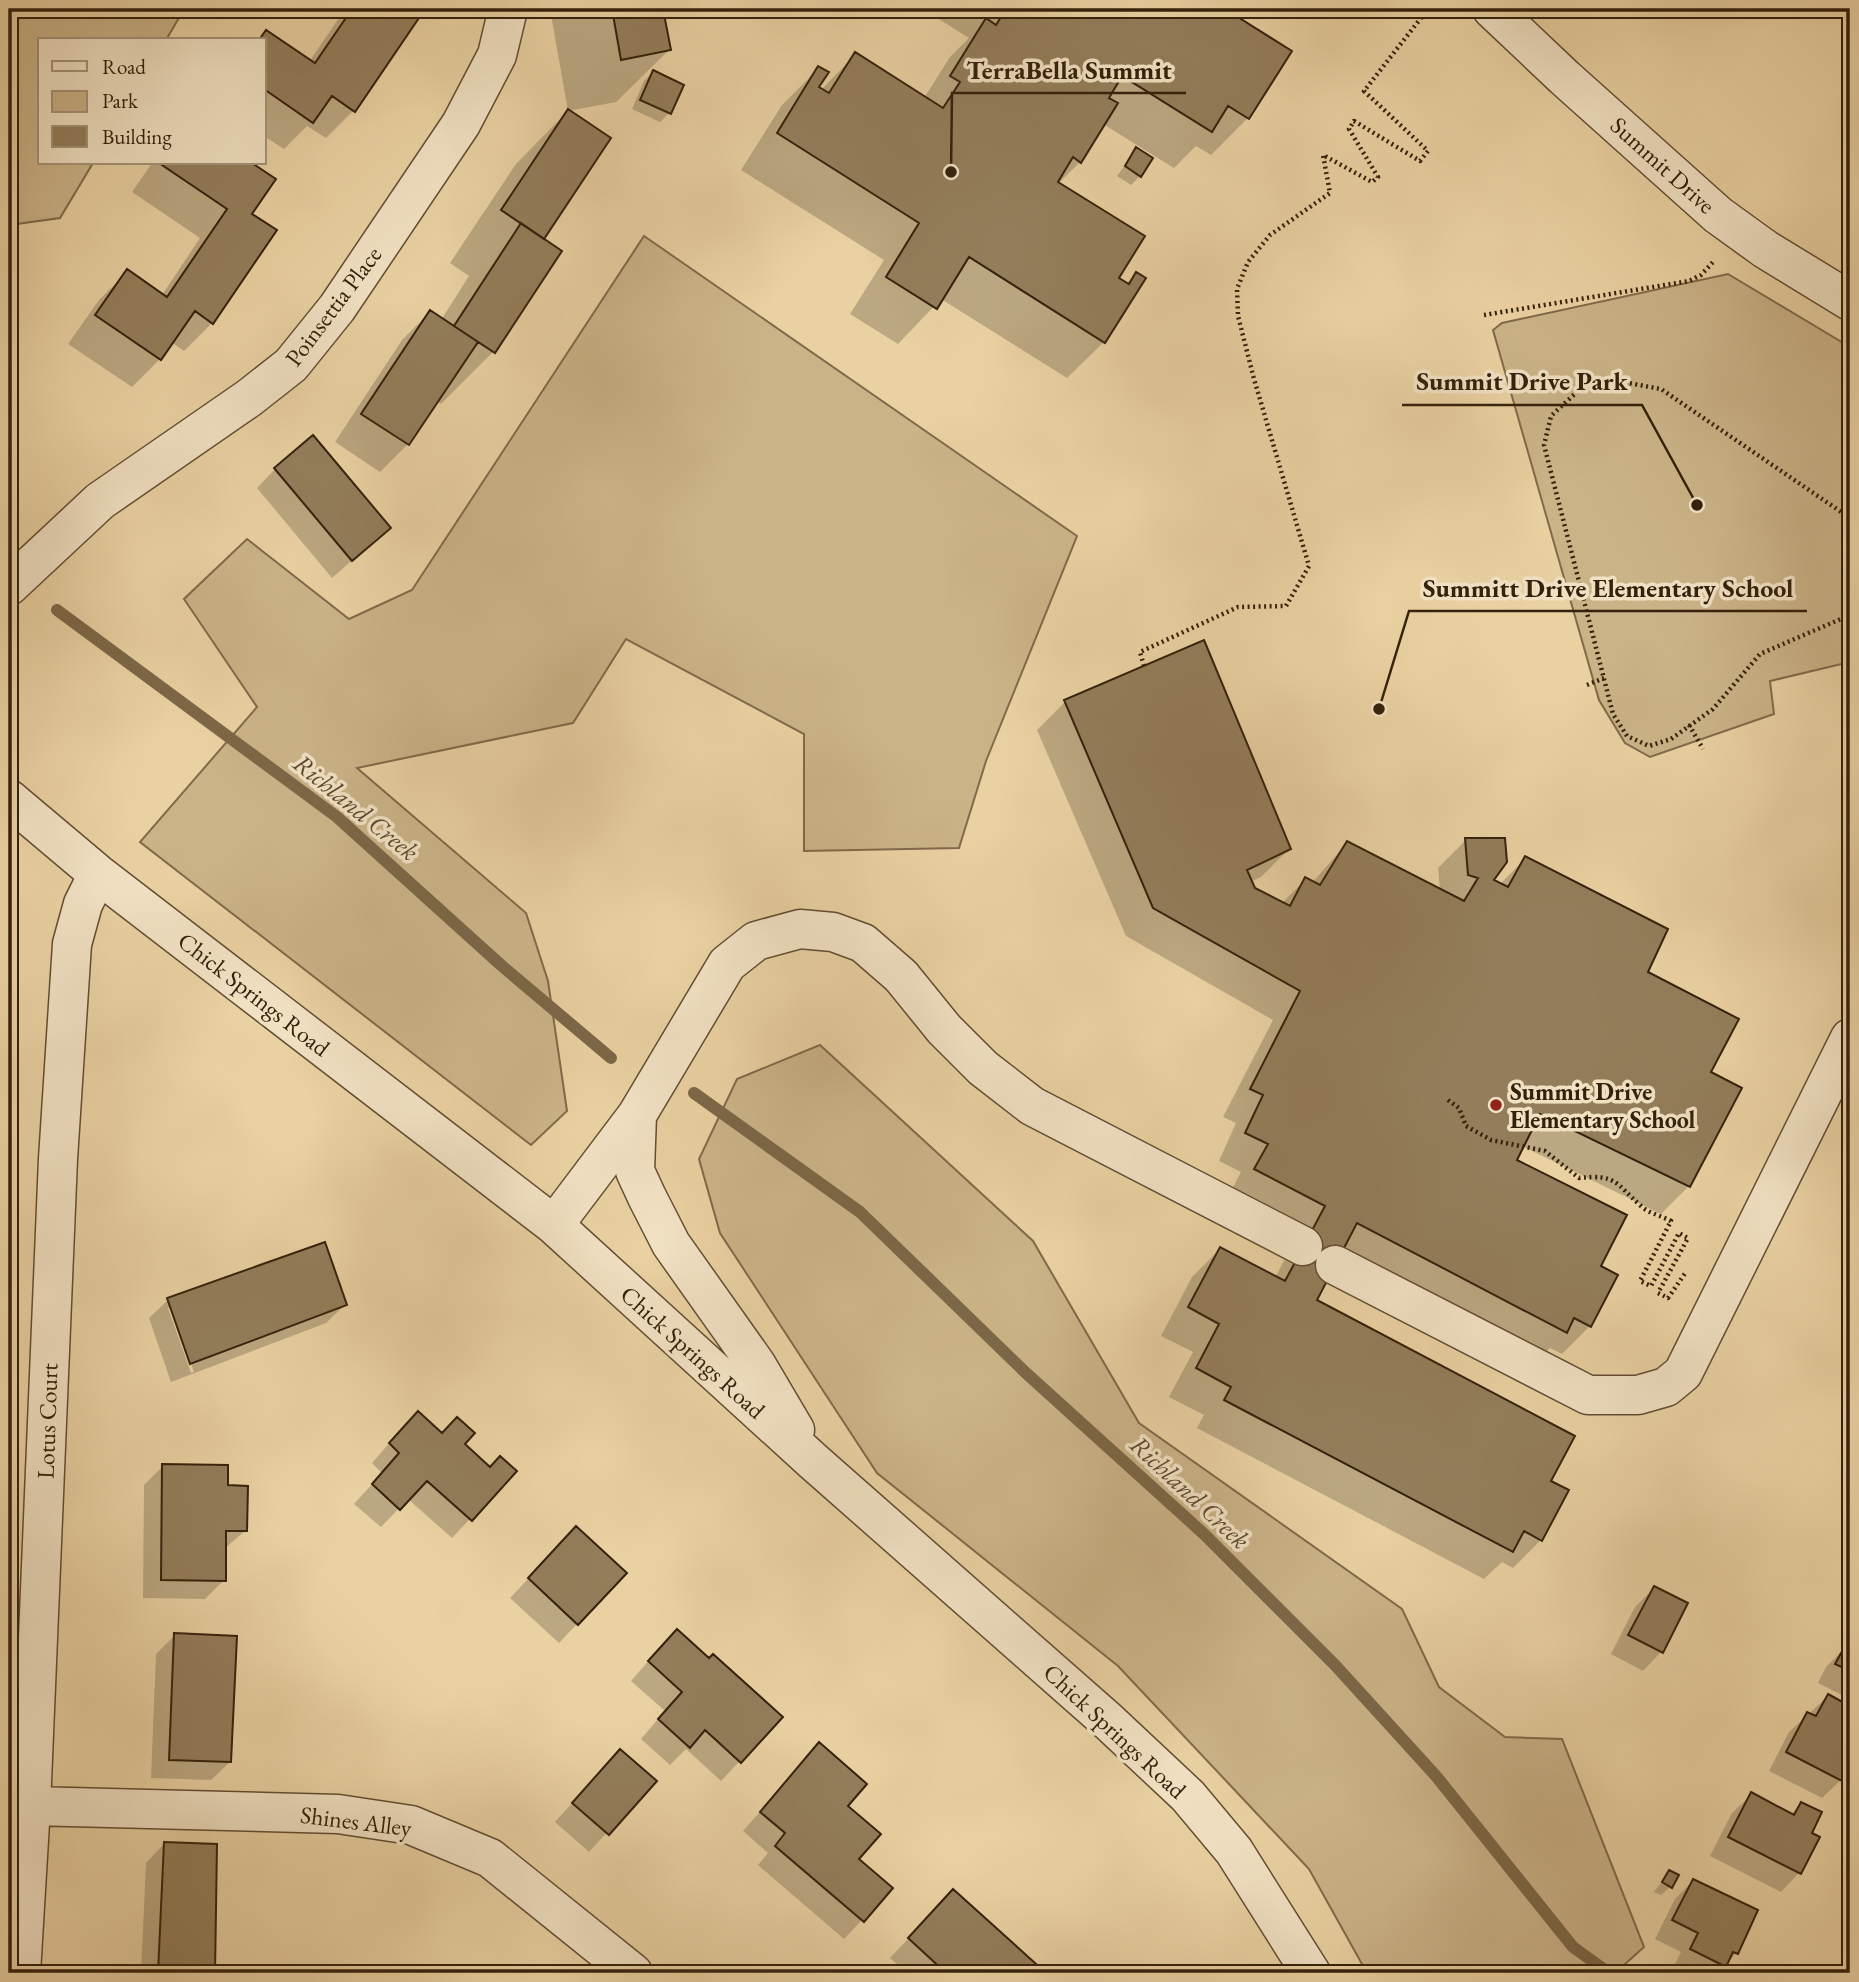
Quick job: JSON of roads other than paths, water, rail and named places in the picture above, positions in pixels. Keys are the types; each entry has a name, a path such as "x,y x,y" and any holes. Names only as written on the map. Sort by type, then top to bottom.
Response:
{"street":[{"name":"Poinsettia Place","path":"9,586 100,501 249,398 291,365 337,308 461,124 497,55 508,9"},
{"name":"Summit Drive","path":"1492,9 1564,78 1718,215 1765,249 1850,301"},
{"name":"Chick Springs Road","path":"9,799 98,874 554,1225 814,1462 1108,1721 1188,1796 1234,1850 1311,1973"},
{"name":"Lotus Court","path":"21,1973 31,1806 58,1159 72,944 83,904 98,874"},
{"path":"554,1225 637,1115 727,964 757,941 800,929 833,932 863,943 901,976 944,1029 983,1068 1031,1106 1303,1246"},
{"path":"1335,1265 1588,1395 1638,1395 1666,1387 1683,1373 1850,1038"},
{"path":"637,1115 635,1171 647,1197 671,1244 756,1364 814,1462"},
{"name":"Shines Alley","path":"31,1806 338,1814 411,1825 490,1858 633,1973"}],"waterway":[{"name":"Richland Creek","path":"57,610 337,817 502,966 611,1058"},
{"name":"Richland Creek","path":"694,1093 860,1212 1026,1373 1204,1534 1335,1665 1436,1776 1573,1947 1609,1973"}],"place":[{"name":"TerraBella Summit","path":"951,172"},
{"name":"Summit Drive Park","path":"1697,505"},
{"name":"Summitt Drive Elementary School","path":"1379,709"},
{"name":"Summit Drive Elementary School","path":"1496,1105"}]}
